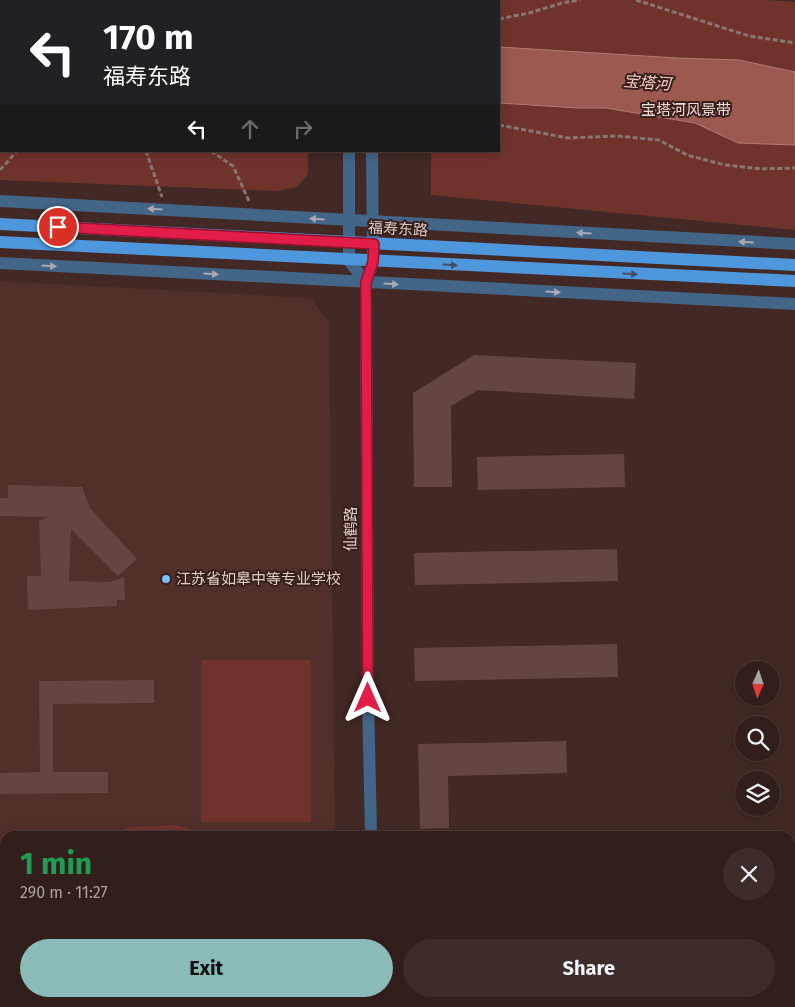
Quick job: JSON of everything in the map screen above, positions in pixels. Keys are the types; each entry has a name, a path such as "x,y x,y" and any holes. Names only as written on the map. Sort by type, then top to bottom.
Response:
{"main road":[{"name":"福寿东路","path":"0,224 795,265"},
{"path":"0,242 349,261 795,281"}],"street":[{"path":"349,152 349,261 366,282"},
{"name":"仙鹤路","path":"370,831 366,282 373,262 374,244 372,152"},
{"path":"0,202 166,209 795,244"},
{"path":"0,263 795,304"}],"path":[{"path":"500,19 580,0"},
{"path":"636,0 749,36 795,43"},
{"path":"500,125 568,138 617,136 659,140 687,155 725,166 762,169 795,168"},
{"path":"0,170 16,152"},
{"path":"146,152 166,209"},
{"path":"212,152 233,166 256,215"}],"shaded area":[{"name":"江苏省如皋中等专业学校","path":"0,281 310,298 329,322 335,831 0,831"}],"green space":[{"name":"宝塔河风景带","path":"500,0 767,0 795,2 795,230 431,195 431,152 500,152"},
{"path":"0,152 308,152 308,174 297,187 277,191 0,180"},
{"path":"201,660 311,660 311,822 201,822"},
{"path":"175,825 196,831 118,831 130,827"}],"water":[{"name":"宝塔河","path":"500,47 739,60 795,72 795,145 738,143 695,123 606,108 500,103"}],"building":[{"path":"474,355 636,363 634,399 478,390 451,406 452,487 414,487 413,393"},
{"path":"624,454 625,487 478,490 477,457"},
{"path":"8,485 82,487 90,508 137,559 118,576 71,529 69,581 110,582 124,577 125,600 117,600 117,606 28,610 27,576 41,576 39,521 48,517 0,516 0,498 8,498"},
{"path":"617,549 618,581 415,585 414,553"},
{"path":"617,644 618,677 415,681 414,648"},
{"path":"154,680 154,703 53,704 53,772 108,772 108,793 0,794 0,773 40,772 39,681"},
{"path":"566,741 567,773 448,776 449,828 420,829 418,744"}],"place":[{"name":"江苏省如皋中等专业学校","path":"166,579"}],"route":[{"path":"58,227 374,244 373,262 366,282 368,698"}]}
